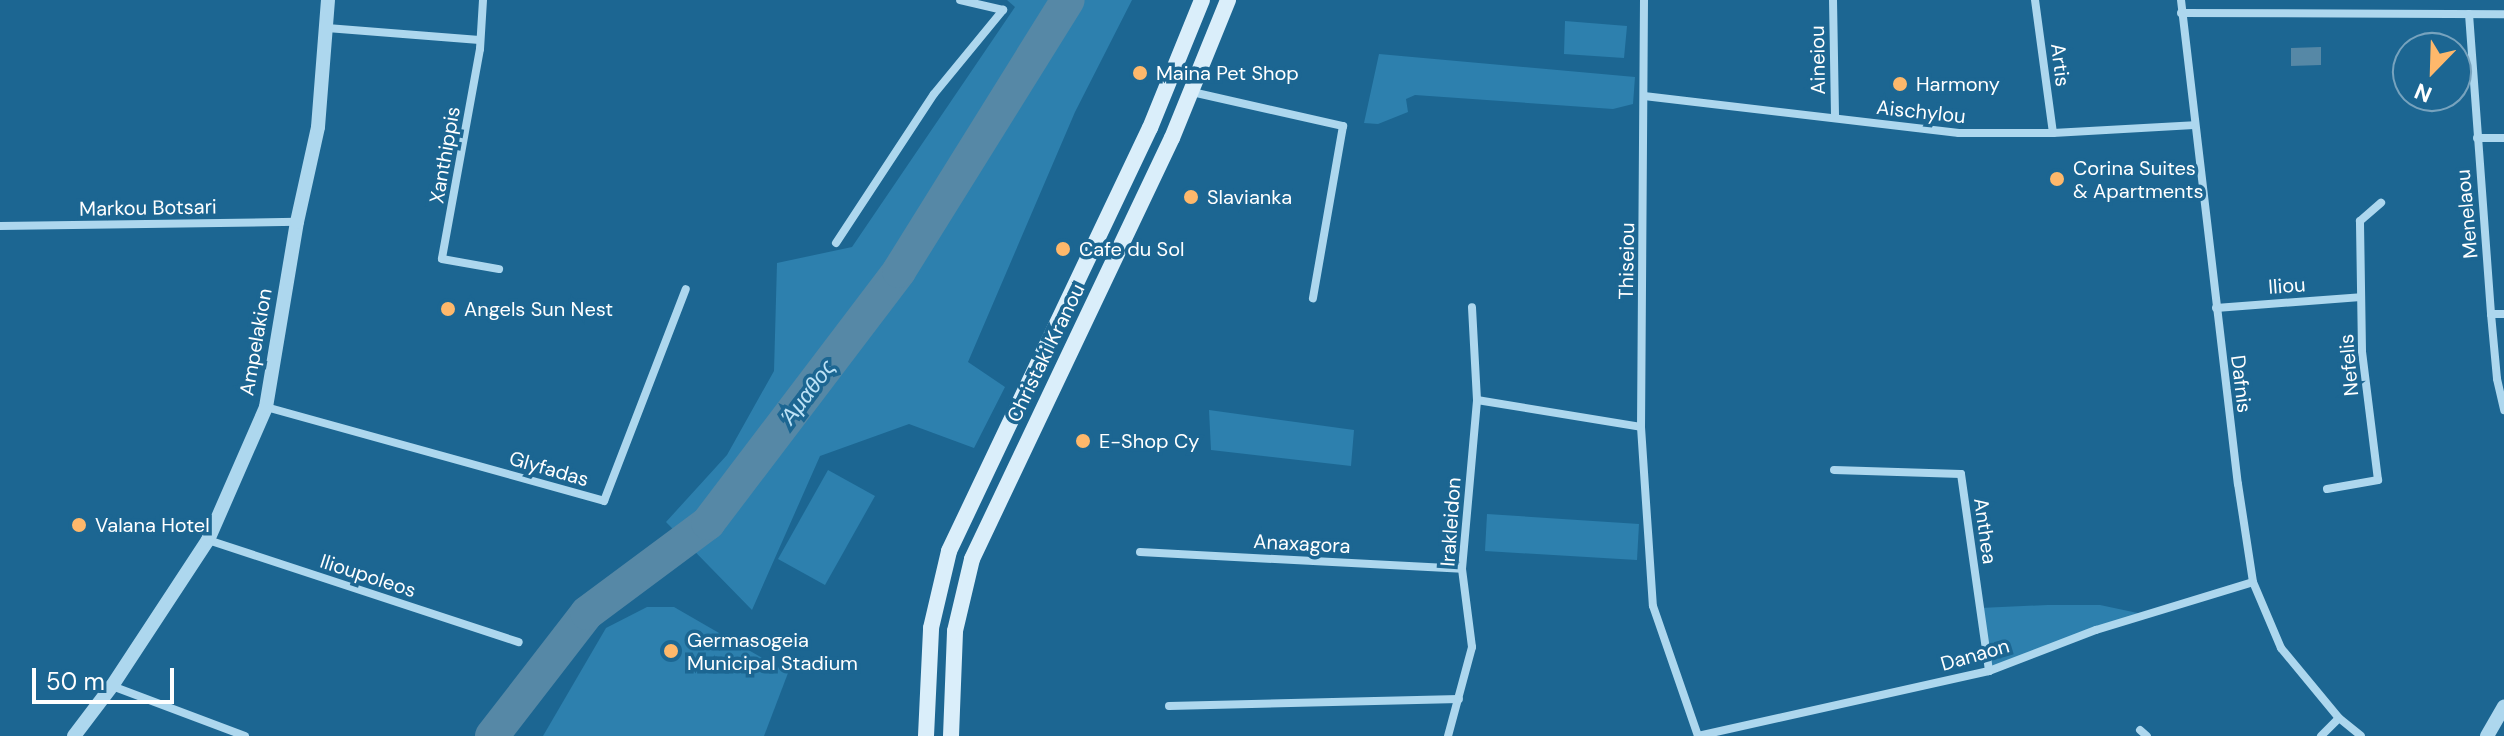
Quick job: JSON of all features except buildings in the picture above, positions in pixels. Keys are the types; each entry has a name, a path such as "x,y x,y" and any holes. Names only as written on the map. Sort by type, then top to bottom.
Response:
{"main road":[{"name":"Christaki Kranou","path":"926,736 931,628 949,551 1150,128 1202,0"},
{"name":"Christaki Kranou","path":"951,736 955,631 972,559 1192,92 1228,0"}],"street":[{"name":"Ampelakion","path":"74,736 112,686 208,540 266,407 297,222 318,127 328,0"},
{"name":"Xanthippis","path":"483,0 480,40 442,259 499,269"},
{"path":"836,243 934,94 1003,10 960,0"},
{"name":"Thiseiou","path":"1644,0 1641,427 1653,606 1698,736"},
{"name":"Aineiou","path":"1833,0 1835,118"},
{"name":"Artis","path":"2035,0 2053,133"},
{"name":"Dafnis","path":"2181,0 2216,308 2253,582 2281,648 2339,718 2361,736"},
{"path":"2308,13 2309,0"},
{"path":"2181,13 2504,14"},
{"name":"Menelaou","path":"2469,14 2491,314 2497,379 2504,410"},
{"path":"327,28 480,40"},
{"path":"1192,92 1343,126 1313,298"},
{"name":"Aischylou","path":"1644,96 1959,133 2053,133 2194,125"},
{"path":"2477,138 2504,138"},
{"name":"Nefelis","path":"2327,489 2378,480 2362,351 2360,221 2381,203"},
{"name":"Markou Botsari","path":"0,226 297,222"},
{"name":"Glyfadas","path":"266,407 604,501 686,289"},
{"name":"Iliou","path":"2216,308 2361,297"},
{"name":"Irakleidon","path":"1448,736 1472,647 1462,569 1477,400 1472,307"},
{"path":"2491,314 2504,314"},
{"path":"1477,400 1641,427"},
{"name":"Anthea","path":"1834,470 1961,474 1989,671"},
{"name":"Ilioupoleos","path":"208,540 519,642"},
{"name":"Anaxagora","path":"1140,552 1462,569"},
{"name":"Danaon","path":"1698,736 1989,671 2096,630 2253,582"},
{"path":"112,686 245,736"},
{"path":"1169,706 1459,699"},
{"path":"2487,736 2504,707"},
{"path":"2321,736 2339,718"}],"shaded area":[{"path":"1007,0 1132,0 1075,112 968,362 1005,387 974,448 909,424 820,456 752,610 666,522 727,455 774,371 777,263 852,247 1015,7"},
{"path":"1565,21 1627,26 1624,58 1564,54"},
{"path":"2321,47 2321,65 2291,66 2291,48"},
{"path":"1379,54 1635,77 1633,104 1613,109 1415,95 1406,99 1408,112 1378,124 1364,123"},
{"path":"1209,410 1354,430 1351,466 1211,450"},
{"path":"828,470 875,496 825,585 778,559"},
{"path":"1487,514 1639,524 1637,560 1485,551"},
{"path":"2100,605 2147,615 1989,671 1980,608"},
{"name":"Germasogeia Municipal Stadium","path":"647,607 674,607 788,673 764,736 543,736 606,628"}],"waterway":[{"name":"Άμαθος","path":"492,736 587,613 708,523 899,271 1068,0"}],"place":[{"name":"Maina Pet Shop","path":"1140,73"},
{"name":"Harmony","path":"1900,84"},
{"name":"Corina Suites & Apartments","path":"2057,179"},
{"name":"Slavianka","path":"1191,197"},
{"name":"Cafe du Sol","path":"1063,249"},
{"name":"Angels Sun Nest","path":"448,309"},
{"name":"E-Shop Cy","path":"1083,441"},
{"name":"Valana Hotel","path":"79,525"},
{"name":"Germasogeia Municipal Stadium","path":"671,651"}]}
